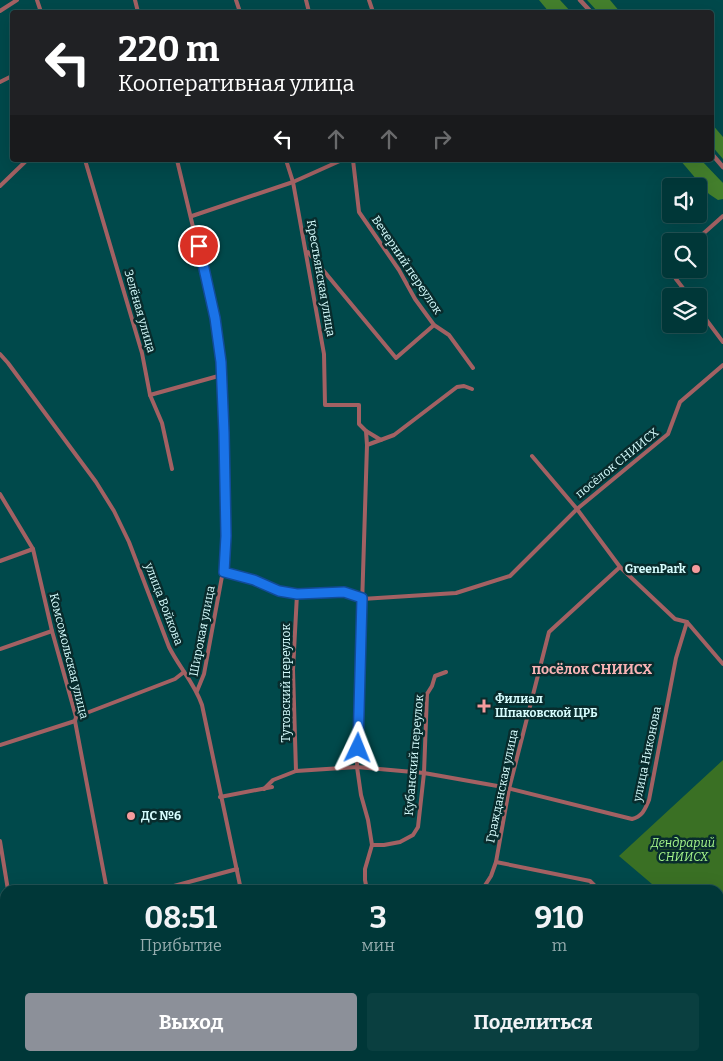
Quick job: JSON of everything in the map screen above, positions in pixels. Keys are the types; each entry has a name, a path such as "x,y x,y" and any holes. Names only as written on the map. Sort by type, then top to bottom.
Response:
{"street":[{"path":"0,11 17,0"},
{"path":"580,0 589,10"},
{"path":"714,157 723,167"},
{"path":"0,186 25,162"},
{"name":"Зелёная улица","path":"86,162 142,353 150,395 162,423 172,469"},
{"name":"Широкая улица","path":"178,162 215,318 222,375 226,536 224,572 204,674 197,691"},
{"name":"Крестьянская улица","path":"287,162 293,182 324,354 324,405 359,405 359,424 366,431"},
{"path":"192,216 293,182 338,162"},
{"name":"Вечерний переулок","path":"352,162 359,212 434,325 449,335 474,368"},
{"path":"703,233 723,216"},
{"path":"306,250 396,358 434,325"},
{"path":"707,321 723,342"},
{"name":"улица Войкова","path":"0,354 81,461 114,511 129,542 169,647 197,691 202,705 220,797 241,885"},
{"name":"посёлок СНИИСХ","path":"362,598 456,593 510,576 577,509 668,434 674,423 680,402 723,365"},
{"path":"150,395 222,375"},
{"path":"367,444 394,435 457,387 464,386 472,389"},
{"path":"366,431 381,440"},
{"path":"366,431 357,767 360,795 368,820 372,845 365,868 366,885"},
{"name":"посёлок СНИИСХ","path":"532,456 577,509 620,567 675,619 687,622"},
{"name":"Комсомольская улица","path":"0,494 33,549 52,631 76,719 107,885"},
{"path":"0,561 33,549"},
{"name":"Гражданская улица","path":"485,885 496,862 509,789 549,632 620,567"},
{"path":"224,572 254,580 279,591 297,594 344,592 362,598"},
{"name":"Тутовский переулок","path":"296,771 294,670 297,594"},
{"path":"687,622 723,664"},
{"name":"улица Никонова","path":"509,789 632,819 639,817 649,800 676,658 687,622"},
{"path":"0,649 52,631"},
{"path":"0,745 76,719 174,678 184,672"},
{"name":"Кубанский переулок","path":"372,845 400,842 413,835 418,827 424,774 427,694 435,676 446,672"},
{"path":"264,789 273,780 296,771 357,767 424,774 509,789"},
{"path":"220,797 272,787"},
{"path":"0,840 7,885"},
{"path":"496,862 590,881 594,885"},
{"path":"178,885 237,869"}],"green space":[{"path":"539,0 560,0 569,10 547,10"},
{"path":"587,0 610,0 618,10 596,10"},
{"path":"714,126 723,137 723,159 714,148"},
{"path":"682,162 703,162 723,183 723,199 718,200 707,192 707,178 695,178"},
{"name":"Дендрарий СНИИСХ","path":"723,760 723,885 653,885 619,856"}],"place":[{"name":"GreenPark","path":"696,569"},
{"name":"Филиал Шпаковской ЦРБ","path":"484,706"},
{"name":"ДС №6","path":"131,816"}],"district":[{"name":"посёлок СНИИСХ","path":"592,669"}],"route":[{"path":"199,246 215,318 221,362 226,536 224,572 254,580 279,591 297,594 344,592 362,598 358,748"}]}
